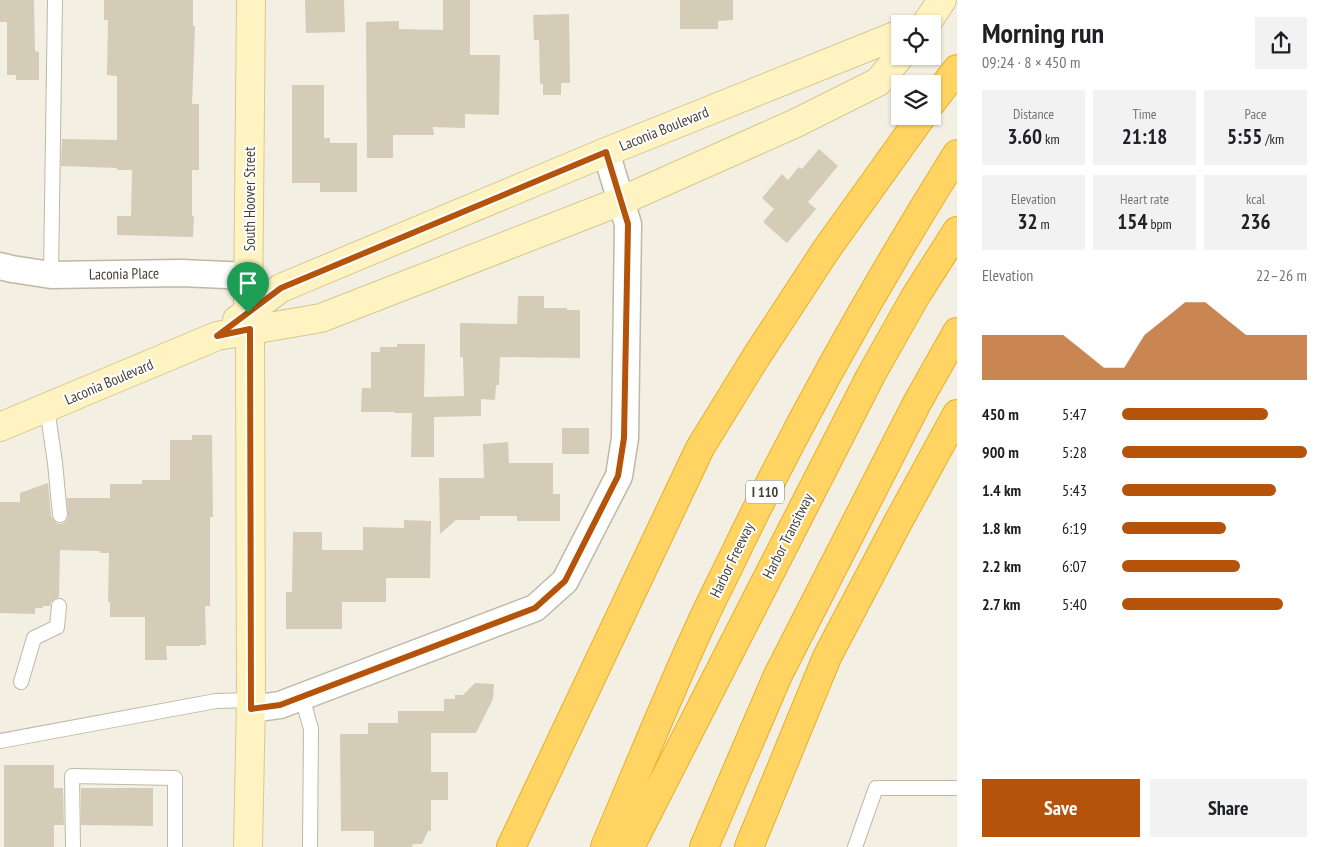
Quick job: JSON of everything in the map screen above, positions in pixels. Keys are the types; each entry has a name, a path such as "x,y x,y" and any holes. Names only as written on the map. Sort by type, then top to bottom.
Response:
{"highway":[{"path":"941,90 957,69"},
{"path":"511,847 700,448 756,357 826,250 916,125"},
{"name":"Harbor Freeway","path":"605,847 700,626 770,483 838,354 933,191 957,154"},
{"name":"Harbor Transitway","path":"630,847 871,375 915,298 957,231"},
{"path":"704,847 778,675 913,411 957,332"},
{"path":"749,847 827,657 957,414"}],"street":[{"name":"South Hoover Street","path":"248,847 251,704 249,276 251,0"},
{"path":"932,15 942,0"},
{"name":"Laconia Boulevard","path":"0,427 249,321 281,288 606,152 891,38"},
{"name":"Laconia Boulevard","path":"249,321 321,318 620,201 796,123 878,82 892,65"},
{"path":"251,704 280,705 302,698 535,608 565,581 618,476 624,438 628,224 606,152"},
{"name":"Laconia Place","path":"0,266 51,275 181,273 249,276"}],"lane":[{"path":"51,275 56,0"},
{"path":"47,408 60,515"},
{"path":"21,682 34,638 57,627 59,606"},
{"path":"302,698 311,729 310,847"},
{"path":"0,740 216,701 251,704"},
{"path":"73,847 72,776 175,778 175,847"},
{"path":"855,847 876,788 957,788"}],"building":[{"path":"0,0 34,0 35,51 39,52 39,80 16,80 16,75 7,75 7,22 0,22"},
{"path":"104,0 193,0 193,26 195,26 192,104 199,104 199,170 192,170 193,237 117,235 117,216 131,216 132,170 61,166 62,139 117,140 117,76 107,75 108,20 104,20"},
{"path":"305,0 344,0 345,32 306,33"},
{"path":"443,0 470,0 470,55 500,55 499,115 465,114 465,128 433,127 434,135 393,135 393,158 367,158 366,22 399,21 399,29 443,30"},
{"path":"680,0 733,0 733,20 718,21 718,29 680,29"},
{"path":"569,14 570,83 561,83 561,95 543,95 543,84 540,84 539,40 534,40 533,15"},
{"path":"292,85 324,85 324,138 330,138 330,143 357,143 357,192 320,192 320,183 292,183"},
{"path":"819,149 838,166 808,202 816,209 787,243 763,222 774,209 762,198 782,174 788,180 799,167 802,169"},
{"path":"518,296 544,296 544,308 580,310 580,358 500,357 499,385 496,385 495,400 481,399 481,416 434,417 434,457 411,457 412,413 361,412 362,388 371,388 371,352 380,352 380,347 397,347 397,344 425,344 424,397 464,396 463,357 460,357 460,323 517,324"},
{"path":"562,428 589,428 589,454 562,454"},
{"path":"192,435 212,435 213,517 210,517 210,606 205,606 206,645 166,646 167,660 145,660 145,617 110,617 110,602 108,602 109,553 100,553 100,551 60,550 59,597 52,601 50,606 35,608 35,614 0,613 0,502 20,502 20,493 48,483 51,516 56,523 61,524 68,518 67,498 110,498 110,484 142,484 142,480 170,480 170,440 192,440"},
{"path":"508,442 509,463 553,463 553,494 560,494 560,521 517,521 517,516 480,516 480,520 456,520 440,534 439,478 484,478 483,444"},
{"path":"404,520 431,521 430,578 386,578 386,602 342,602 342,629 286,629 286,592 292,592 293,532 322,532 322,550 363,550 363,527 404,528"},
{"path":"475,683 494,684 493,699 476,733 431,733 431,772 448,772 448,800 431,800 431,831 428,831 422,844 413,844 412,847 374,847 374,831 341,831 340,734 368,734 368,723 398,723 398,711 444,711 444,699 455,699 455,695 463,695"},
{"path":"4,765 54,765 54,788 63,788 64,825 54,825 54,847 4,847"},
{"path":"81,788 153,788 153,826 81,825"}],"route":[{"path":"606,152 628,224 624,438 618,476 565,581 535,608 302,698 280,705 251,709 250,329 217,336 248,313 281,288 606,152"}]}
